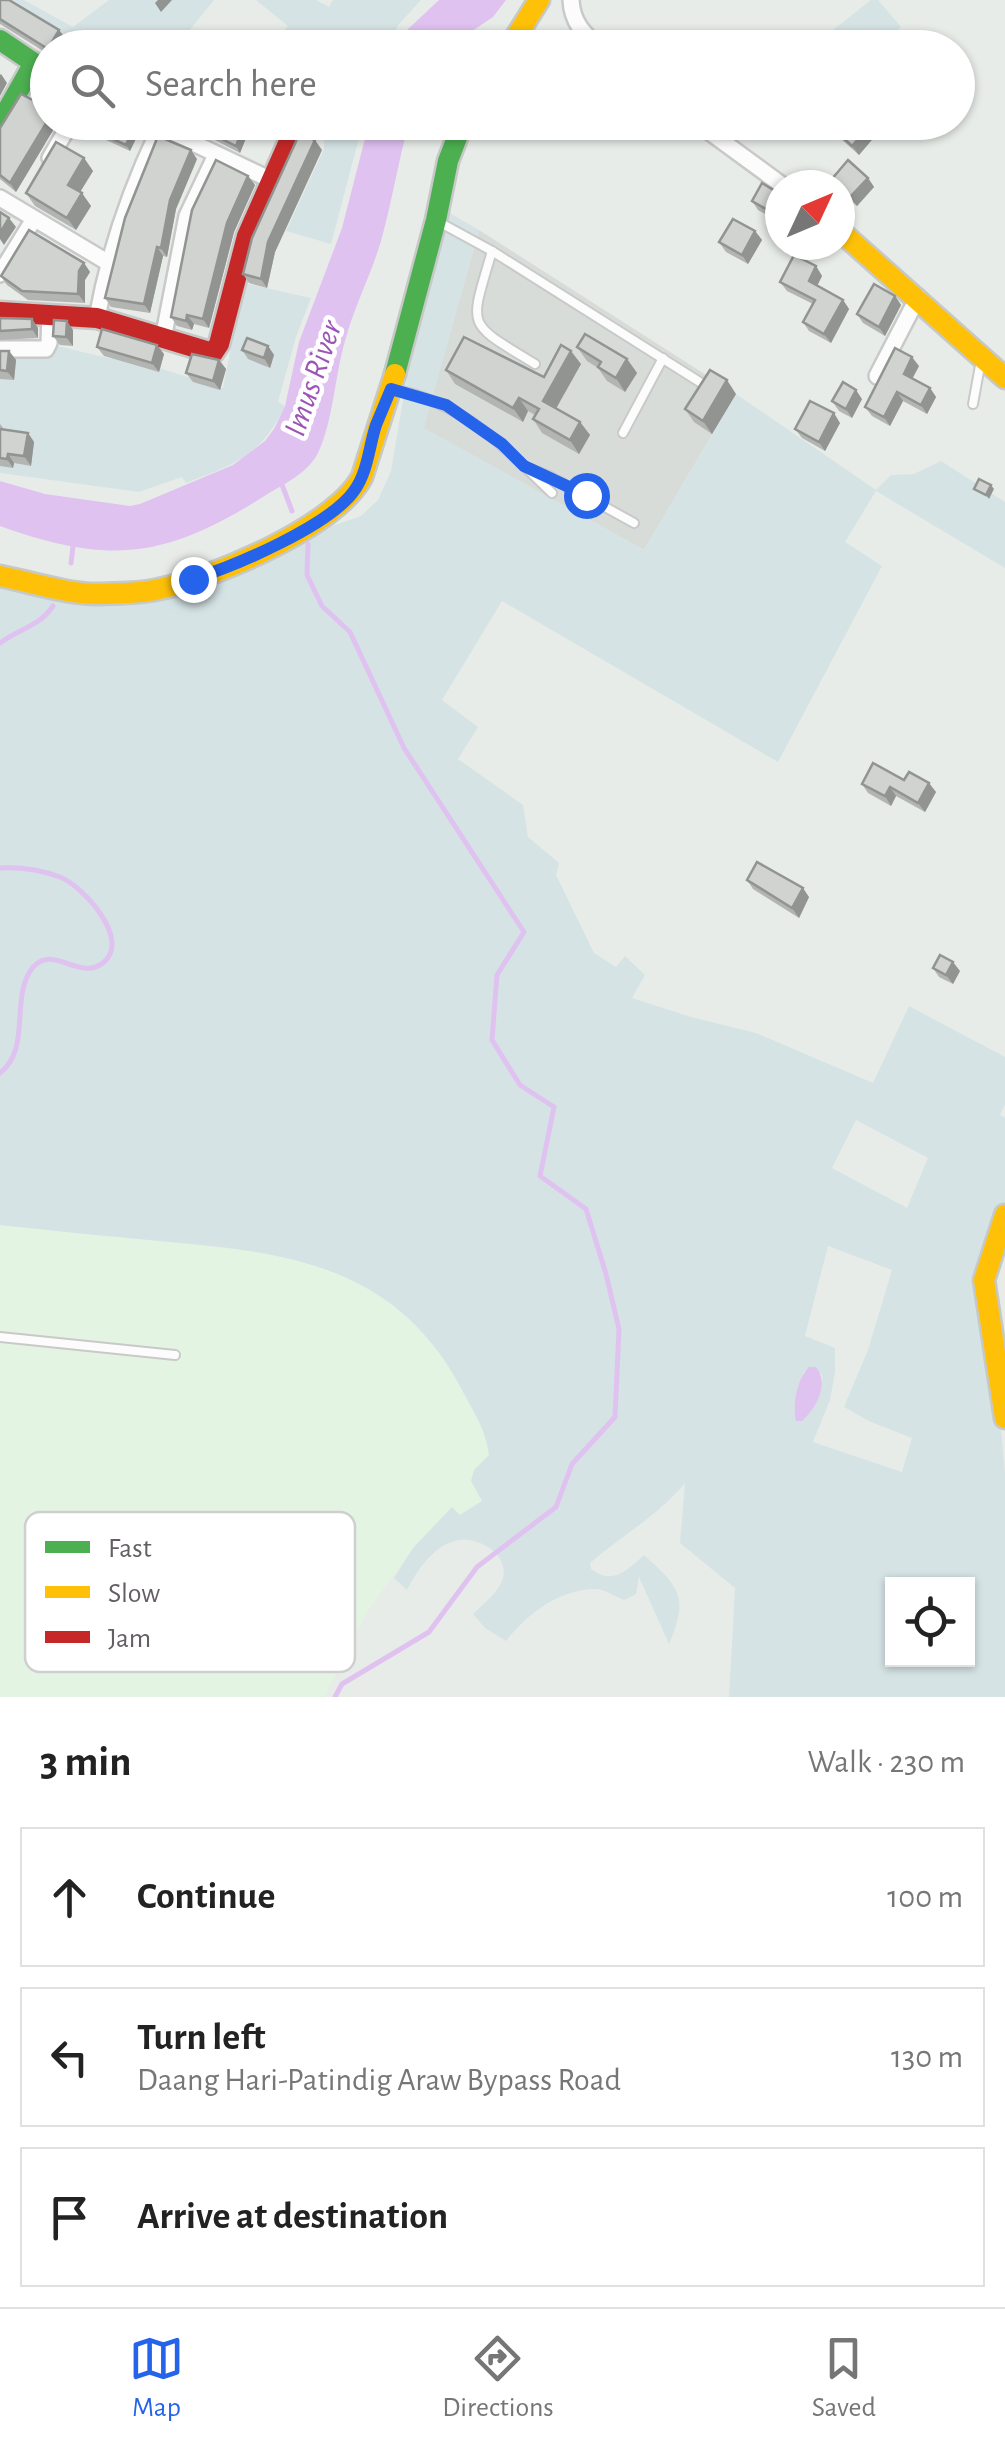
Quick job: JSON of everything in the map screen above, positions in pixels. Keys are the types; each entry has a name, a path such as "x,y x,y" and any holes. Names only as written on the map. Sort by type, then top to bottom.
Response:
{"street":[{"path":"520,30 539,0"},
{"path":"571,0 580,30"},
{"path":"0,40 30,61"},
{"path":"0,123 30,71"},
{"path":"44,166 59,140"},
{"path":"97,318 108,262 129,193 154,140"},
{"path":"186,140 271,180"},
{"path":"0,312 97,318 207,354 216,351 244,244 290,140"},
{"path":"0,576 93,594 157,590 224,569 304,529 354,492 391,389 456,140"},
{"path":"721,140 765,173"},
{"path":"163,339 188,216 216,155"},
{"path":"0,198 23,202 34,219 108,262"},
{"path":"0,274 34,219"},
{"path":"855,244 1005,378"},
{"path":"877,376 918,297"},
{"path":"0,350 46,348 50,316"},
{"path":"1005,1214 984,1280 984,1302 1000,1373 1005,1418"}],"lane":[{"path":"436,220 706,386"},
{"path":"492,252 476,306 476,320 484,333 535,364"},
{"path":"974,404 982,356"},
{"path":"623,433 663,358"},
{"path":"391,389 446,405 502,444 552,494"},
{"path":"524,466 634,523"},
{"path":"0,1337 175,1355"}],"shaded area":[{"path":"0,0 24,0 73,27 109,0 214,0 190,30 52,30"},
{"path":"256,0 316,0 329,7 333,0 421,0 396,30 285,30 288,26"},
{"path":"871,0 878,0 901,27 898,30 833,30"},
{"path":"324,140 359,140 331,244 286,231 324,149"},
{"path":"448,212 479,230 424,428 644,550 736,394 876,490 891,475 914,474 941,461 1005,502 1005,568 876,491 845,542 882,566 778,762 502,601 442,700 478,727 458,759 523,805 528,837 559,863 556,875 594,953 616,967 625,956 645,975 632,998 756,1033 873,1083 909,1006 1005,1057 1005,1104 1000,1115 1005,1118 1005,1201 985,1256 1005,1473 1005,1697 729,1697 735,1588 680,1543 685,1483 652,1515 590,1563 591,1569 599,1574 613,1576 626,1571 644,1555 666,1576 678,1594 679,1604 669,1644 639,1577 636,1594 624,1600 597,1589 556,1599 534,1613 506,1641 485,1628 473,1614 503,1578 501,1561 481,1543 463,1540 447,1544 432,1554 407,1590 394,1578 413,1548 452,1507 460,1515 482,1501 471,1481 474,1470 489,1455 482,1428 460,1386 433,1345 403,1313 369,1289 292,1260 206,1245 0,1225 0,582 113,602 361,516 378,500 391,471 406,382","holes":["856,1120 928,1158 907,1208 832,1168","828,1246 892,1270 868,1350 844,1407 912,1438 902,1472 813,1442 830,1400 835,1372 835,1348 805,1336","804,1371 822,1374 822,1380 820,1393 802,1421 794,1412"]},
{"path":"479,230 736,394 644,550 423,428"},
{"path":"244,283 311,298 278,402 285,406 267,436 245,456 186,483 182,477 139,492 0,473 0,353 51,356 53,345 112,359 114,354 223,388"},
{"path":"0,1225 279,1254 350,1277 406,1314 447,1363 488,1440 489,1456 474,1470 483,1501 460,1515 452,1507 413,1548 367,1612 355,1636 355,1512 25,1512 25,1672 337,1672 324,1697 0,1697"}],"water":[{"path":"439,0 506,0 493,17 474,30 407,30"},
{"name":"Imus River","path":"365,140 405,140 381,241 345,341 327,427 318,453 308,466 231,516 168,543 137,549 74,547 0,526 0,481 45,494 130,506 233,465 265,441 285,406 299,342 342,228"},
{"path":"809,1367 816,1367 820,1374 820,1396 802,1421 796,1421 796,1392"}],"building":[{"path":"0,0 9,0 59,30 30,30 30,38 0,19"},
{"path":"21,94 30,99 30,140 36,140 10,183 0,175 0,128"},
{"path":"156,140 167,140 191,150 170,200 144,304 105,298 125,218"},
{"path":"297,140 315,140 268,242 261,279 243,274 252,238"},
{"path":"56,142 84,158 68,185 82,193 67,218 26,193"},
{"path":"216,160 248,176 227,223 203,319 187,315 186,321 171,317 192,210"},
{"path":"848,160 868,178 855,192 855,170 840,170"},
{"path":"762,183 765,185 765,209 752,201"},
{"path":"0,212 9,218 0,233"},
{"path":"733,219 755,231 742,255 719,242"},
{"path":"29,230 84,263 79,271 78,294 22,291 1,276"},
{"path":"791,260 816,266 809,281 843,300 824,334 803,322 815,300 780,282"},
{"path":"874,284 895,296 879,327 857,314"},
{"path":"0,318 32,319 32,329 0,331"},
{"path":"54,320 67,321 66,337 53,336"},
{"path":"102,329 157,345 152,363 97,347"},
{"path":"585,334 627,359 616,378 598,367 601,362 577,347"},
{"path":"464,337 544,377 561,345 571,351 543,401 580,422 570,440 533,419 539,409 519,398 513,408 446,370"},
{"path":"247,338 268,346 264,358 242,350"},
{"path":"895,348 912,357 904,374 930,388 921,405 897,392 884,417 865,407"},
{"path":"0,351 9,351 7,371 0,370"},
{"path":"192,354 219,360 213,381 186,373"},
{"path":"710,370 727,380 703,421 685,409"},
{"path":"843,382 856,390 846,409 832,401"},
{"path":"810,401 834,413 819,442 795,429"},
{"path":"0,429 28,433 24,456 8,454 7,459 0,458"},
{"path":"979,479 991,485 986,495 974,489"},
{"path":"873,763 904,780 909,772 929,783 918,803 890,787 885,796 862,784"},
{"path":"757,862 803,888 792,908 747,880"},
{"path":"940,955 953,962 946,975 933,968"}],"waterway":[{"path":"281,482 292,511"},
{"path":"308,544 307,575 322,606 350,632 404,748 524,932 497,975 492,1040 520,1085 554,1107 540,1176 586,1209 619,1329 615,1417 572,1464 556,1507 477,1567 429,1632 342,1684 335,1697"},
{"path":"71,563 73,546"},
{"path":"0,643 35,623 53,606"},
{"path":"0,868 38,871 70,882 101,914 112,940 111,952 94,967 55,960 37,963 24,985 15,1052 0,1073"}],"traffic: fast":[{"path":"0,40 30,60"},
{"path":"0,123 30,70"},
{"path":"395,374 456,140"}],"traffic: slow":[{"path":"520,30 539,0"},
{"path":"855,244 1005,378"},
{"path":"0,576 86,593 144,592 210,574 271,548 327,514 362,477 395,374"},
{"path":"1005,1215 984,1280 1005,1418"}],"traffic: jam":[{"path":"0,312 97,318 213,353 219,344 247,236 290,140"}],"route":[{"path":"193,579 224,569 304,529 354,492 391,389 446,405 472,420 524,466 586,495"}]}
